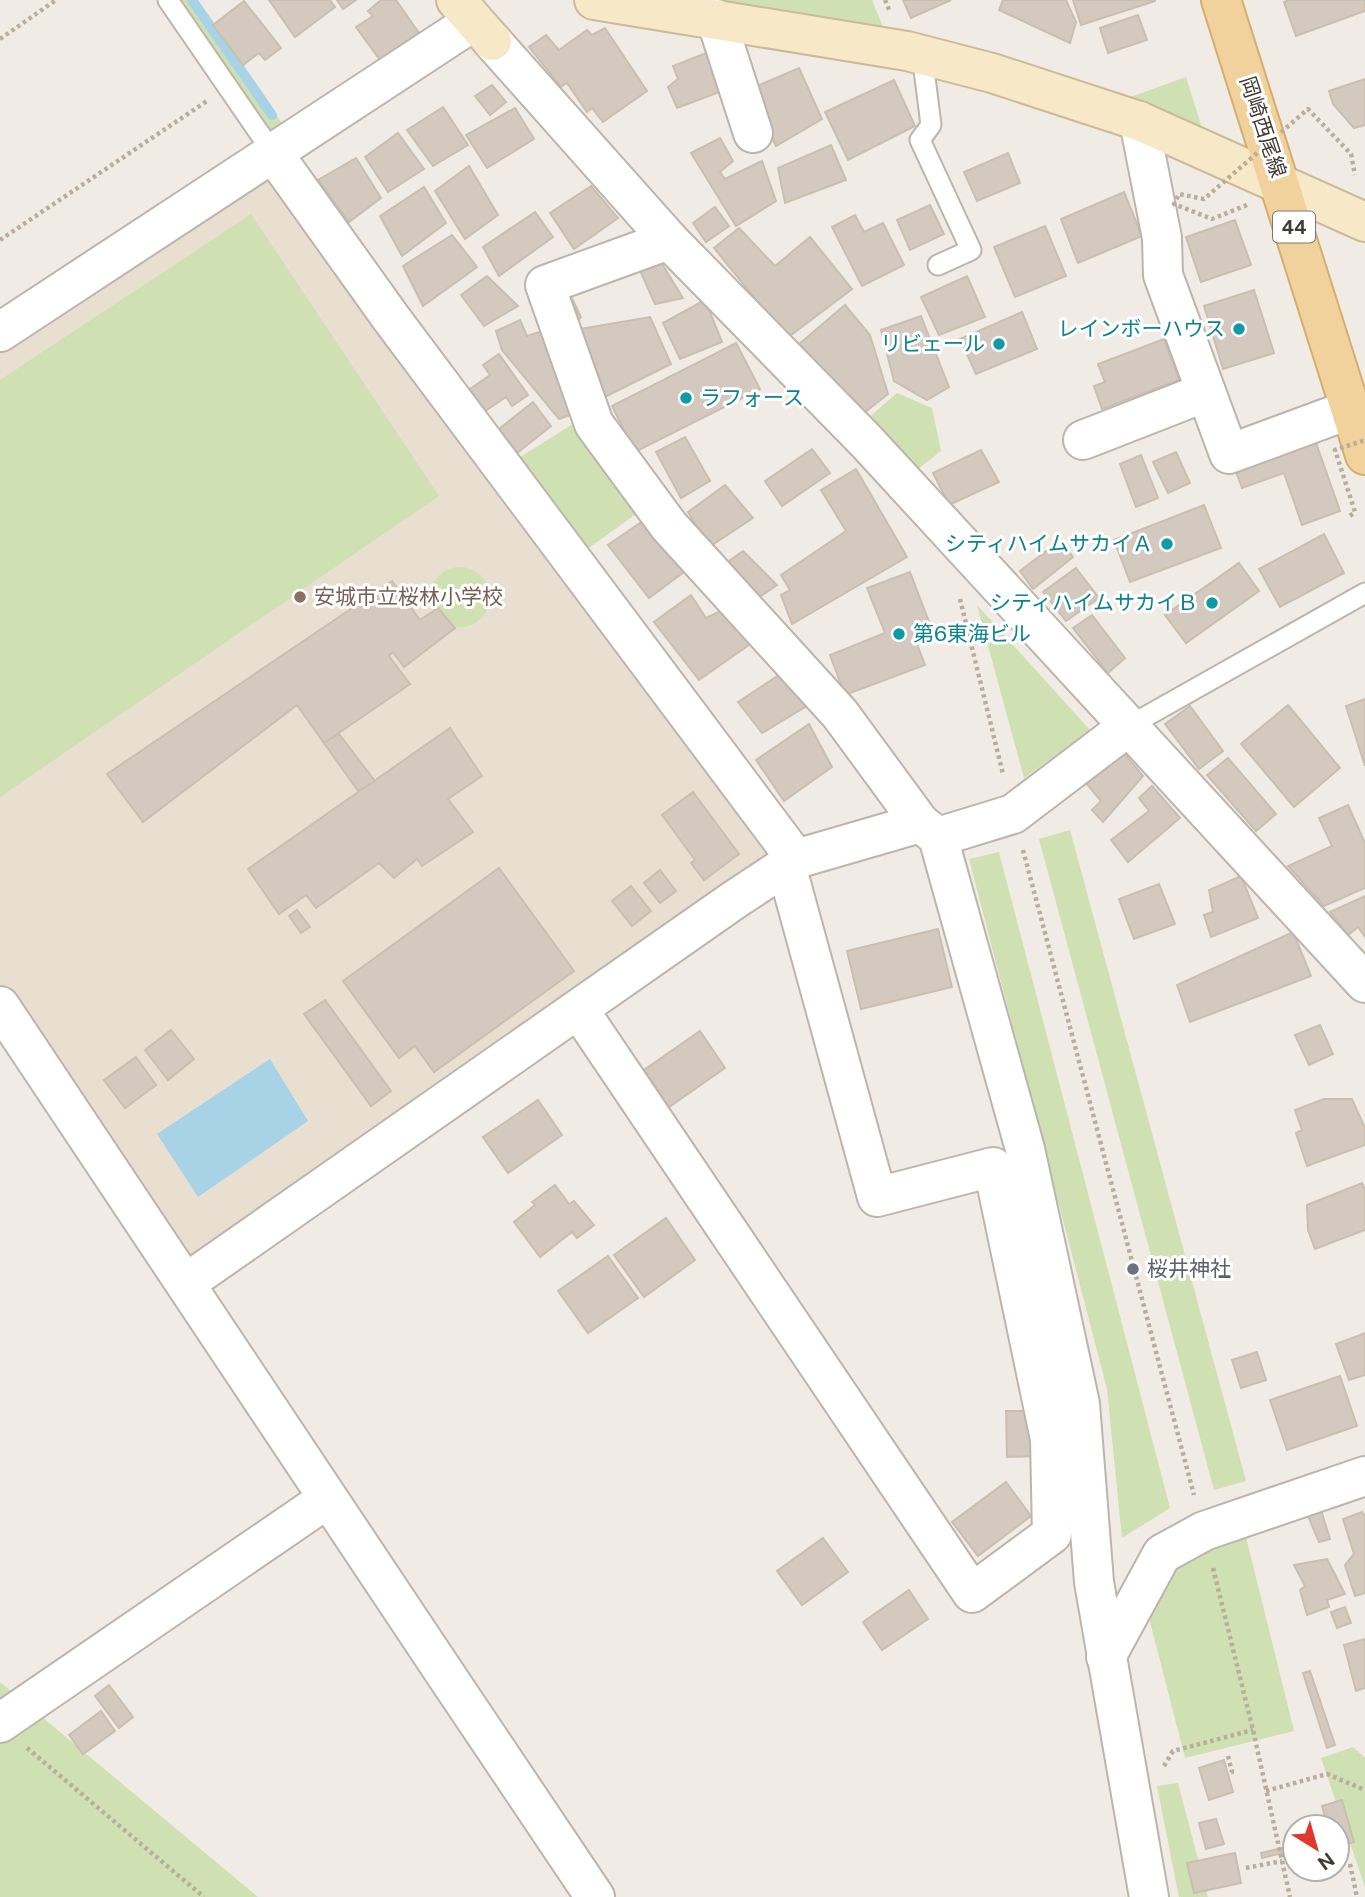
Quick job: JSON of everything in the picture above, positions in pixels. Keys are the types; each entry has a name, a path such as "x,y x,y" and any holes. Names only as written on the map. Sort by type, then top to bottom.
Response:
{"main road":[{"name":"岡崎西尾線","path":"1222,0 1358,424 1365,455"}],"street":[{"path":"617,1 922,54 992,74 1139,121 1365,222"},
{"path":"716,19 752,133"},
{"path":"0,332 474,21 669,240 866,441 1365,983"},
{"path":"1139,121 1162,238 1163,275 1229,454 1358,424"},
{"path":"273,153 791,862 877,1196 993,1167 1050,1439 1052,1534 972,1593 579,1010"},
{"path":"669,240 545,285 594,424 668,526 839,713 929,830 1025,1149 1080,1404 1094,1582 1149,1897"},
{"path":"1083,440 1206,392"},
{"path":"186,1283 791,862 929,830 1013,814 1129,726"},
{"path":"0,1006 595,1897"},
{"path":"1106,1657 1162,1554 1204,1531 1365,1476"},
{"path":"10,1732 327,1499"}],"lane":[{"path":"167,0 273,153"},
{"path":"922,54 931,125 920,140 971,250 937,265"},
{"path":"1129,726 1365,593"}],"path":[{"path":"0,39 56,0"},
{"path":"0,240 228,87"},
{"path":"1247,205 1212,219 1174,204 1180,194 1204,199 1308,109 1351,154 1355,175"},
{"path":"1350,516 1355,512 1335,450 1358,424"},
{"path":"958,541 950,560 1013,814 1204,1531 1281,1857"},
{"path":"1127,1771 1151,1769 1158,1776 1173,1751 1253,1730"},
{"path":"10,1732 204,1897"},
{"path":"1228,1756 1232,1772 1228,1773"},
{"path":"1266,1791 1327,1774 1365,1790"},
{"path":"1245,1868 1281,1861"},
{"path":"1351,1869 1357,1897"}],"shaded area":[{"name":"安城市立桜林小学校","path":"273,153 796,859 186,1283 0,1009 0,336"}],"green space":[{"path":"176,0 197,0 284,126 274,134 265,130"},
{"path":"872,0 883,27 726,2"},
{"path":"1186,77 1202,128 1125,99"},
{"path":"251,214 439,496 0,797 0,380"},
{"path":"897,393 932,408 941,451 914,472 866,420"},
{"path":"581,419 643,509 586,550 515,460"},
{"path":"454,567 466,567 485,580 490,597 488,609 477,622 466,627 454,627 435,614 430,603 430,591 443,572"},
{"path":"977,605 1090,730 1024,778"},
{"path":"1070,830 1246,1481 1214,1490 1039,839"},
{"path":"999,852 1170,1508 1122,1538 1107,1389 969,859"},
{"path":"1244,1529 1294,1731 1185,1758 1146,1606 1168,1562"},
{"path":"0,1682 258,1897 0,1897"},
{"path":"1353,1747 1365,1758 1365,1887 1351,1846 1351,1813 1340,1813 1321,1758"},
{"path":"1178,1783 1208,1897 1179,1897 1157,1786"}],"water":[{"path":"270,1059 308,1121 198,1197 157,1134"}],"building":[{"path":"269,0 330,0 335,7 295,37"},
{"path":"337,0 356,0 343,9"},
{"path":"381,0 396,0 419,33 380,60 356,27 373,16 368,11"},
{"path":"903,0 951,0 911,18"},
{"path":"1003,0 1066,0 1076,22 1070,43 999,10"},
{"path":"1073,0 1155,0 1155,1 1081,25"},
{"path":"1365,0 1365,11 1296,36 1284,2"},
{"path":"244,1 281,48 265,60 259,53 243,65 213,25"},
{"path":"1138,15 1147,40 1108,53 1100,28"},
{"path":"605,28 647,91 603,122 592,108 587,112 567,83 561,87 529,47 546,35 559,50 587,30 592,35"},
{"path":"711,51 725,90 677,108 668,87 678,79 673,66"},
{"path":"799,68 822,119 776,146 748,90"},
{"path":"1365,79 1365,125 1354,128 1333,104 1329,91"},
{"path":"894,80 915,126 848,160 825,112"},
{"path":"492,85 506,102 490,115 475,96"},
{"path":"443,107 468,145 433,166 407,130"},
{"path":"515,108 534,139 487,168 466,135"},
{"path":"398,133 424,169 388,192 365,157"},
{"path":"720,138 733,161 720,172 725,179 762,161 776,201 736,226 691,153"},
{"path":"831,145 846,180 785,203 778,168"},
{"path":"1008,153 1020,183 977,201 964,172"},
{"path":"356,158 381,198 349,222 318,180"},
{"path":"469,166 498,215 465,239 435,191"},
{"path":"591,186 618,218 574,249 550,213"},
{"path":"424,187 446,223 402,256 380,216"},
{"path":"1124,192 1142,236 1078,263 1061,219"},
{"path":"930,205 944,234 910,250 897,220"},
{"path":"715,207 729,226 706,242 693,223"},
{"path":"535,212 553,237 499,276 483,247"},
{"path":"855,215 864,232 883,223 904,265 862,286 832,227"},
{"path":"1235,220 1251,265 1201,282 1186,237"},
{"path":"1045,226 1066,276 1015,297 994,247"},
{"path":"739,228 775,266 810,237 852,289 787,338 714,248"},
{"path":"452,235 477,267 423,306 403,266"},
{"path":"659,259 683,298 655,304 638,266"},
{"path":"487,276 518,306 484,326 461,295"},
{"path":"967,276 985,317 939,335 921,297"},
{"name":"レインボーハウス","path":"1254,290 1274,353 1223,369 1204,306"},
{"path":"570,294 581,317 572,326 563,297"},
{"path":"705,300 722,342 680,359 663,323"},
{"path":"845,305 870,335 888,394 860,416 799,344"},
{"name":"リビェール","path":"1022,312 1037,349 976,374 960,339"},
{"path":"921,316 949,387 927,400 894,381 881,330"},
{"path":"650,317 671,364 605,397 574,330"},
{"path":"520,320 527,336 546,330 576,413 559,419 502,350 496,331"},
{"path":"1164,339 1179,380 1102,409 1094,386 1105,382 1098,364"},
{"name":"ラフォース","path":"736,343 760,389 635,452 612,406"},
{"path":"499,354 528,395 512,406 506,397 485,411 470,389 490,375 483,365"},
{"path":"533,402 551,426 517,453 499,429"},
{"path":"685,437 710,481 681,498 656,452"},
{"path":"1315,440 1340,511 1302,525 1284,473 1242,488 1235,469"},
{"path":"812,449 830,473 782,506 765,481"},
{"path":"981,450 999,482 949,505 933,473"},
{"path":"1176,452 1190,483 1168,493 1153,462"},
{"path":"1141,455 1158,498 1136,507 1120,464"},
{"path":"856,469 907,557 792,624 781,595 790,590 781,575 846,531 821,490"},
{"path":"725,485 753,518 709,547 688,512"},
{"name":"シティハイムサカイＡ","path":"1204,505 1221,548 1130,582 1114,540"},
{"path":"647,518 688,569 649,598 608,545"},
{"path":"1324,534 1344,573 1280,607 1259,569"},
{"path":"1061,540 1073,557 1033,589 1020,571"},
{"path":"743,551 777,585 755,600 722,566"},
{"name":"シティハイムサカイＢ","path":"1239,563 1259,591 1186,643 1165,615"},
{"path":"1076,568 1099,598 1066,621 1043,592"},
{"name":"第6東海ビル","path":"910,572 931,627 913,634 925,665 845,695 830,655 885,633 867,588"},
{"path":"392,581 420,620 438,608 455,628 404,667 393,652 389,656 410,684 324,743 297,705 143,822 107,774"},
{"path":"691,595 706,618 723,610 753,642 699,680 654,622"},
{"path":"1092,615 1125,658 1108,673 1073,628"},
{"path":"785,671 807,706 762,733 738,702"},
{"path":"1365,699 1365,766 1346,706"},
{"path":"1288,705 1340,768 1294,807 1241,744"},
{"path":"1190,706 1223,751 1199,769 1165,724"},
{"path":"809,724 832,767 784,801 756,760"},
{"path":"450,728 482,776 448,799 473,832 422,866 417,859 394,878 379,863 316,908 306,895 279,914 248,869"},
{"path":"339,734 375,781 358,791 324,743"},
{"path":"1118,746 1143,776 1103,822 1092,810 1101,801 1081,777"},
{"path":"1228,758 1276,814 1256,831 1207,775"},
{"path":"1152,786 1180,818 1128,862 1111,840 1149,811 1139,798"},
{"path":"693,792 739,854 704,880 691,863 695,860 662,815"},
{"path":"1348,805 1365,843 1365,888 1324,906 1288,866 1332,846 1319,818"},
{"path":"499,868 574,971 434,1072 415,1046 399,1058 343,981"},
{"path":"660,870 676,891 660,903 644,883"},
{"path":"1241,876 1258,918 1211,937 1204,915 1213,912 1209,890"},
{"path":"1159,884 1175,924 1134,939 1119,899"},
{"path":"631,886 651,911 632,926 612,901"},
{"path":"1365,896 1365,937 1358,927 1348,935 1330,912"},
{"path":"297,910 310,927 301,933 289,916"},
{"path":"938,929 952,987 861,1009 847,951"},
{"path":"1293,932 1311,976 1190,1022 1177,985"},
{"path":"325,1000 391,1091 371,1106 304,1014"},
{"path":"1320,1025 1333,1054 1309,1065 1295,1035"},
{"path":"171,1030 194,1059 168,1080 145,1050"},
{"path":"700,1031 725,1068 669,1107 644,1070"},
{"path":"136,1057 156,1085 125,1108 104,1080"},
{"path":"1324,1099 1352,1099 1365,1128 1365,1145 1307,1166 1296,1133 1302,1130 1295,1110"},
{"path":"538,1100 562,1135 508,1173 483,1137"},
{"path":"1362,1183 1365,1190 1365,1230 1315,1249 1308,1230 1307,1205"},
{"path":"555,1185 569,1204 574,1201 594,1225 577,1238 572,1232 540,1257 514,1222 535,1205 532,1202"},
{"path":"666,1218 695,1260 644,1297 614,1255"},
{"path":"608,1256 638,1298 588,1333 558,1291"},
{"path":"1365,1333 1365,1375 1349,1380 1336,1344"},
{"path":"1257,1352 1266,1380 1241,1388 1232,1360"},
{"path":"1340,1376 1357,1426 1287,1450 1270,1400"},
{"path":"1006,1411 1034,1411 1035,1456 1007,1457"},
{"path":"1006,1482 1031,1516 978,1556 952,1522"},
{"path":"1321,1510 1330,1539 1319,1542 1308,1516"},
{"path":"1362,1512 1365,1516 1365,1593 1355,1596 1345,1565 1354,1554 1343,1519"},
{"path":"823,1538 848,1572 802,1605 777,1571"},
{"path":"1327,1559 1345,1594 1327,1600 1329,1607 1307,1615 1300,1590 1305,1586 1294,1565"},
{"path":"909,1590 928,1619 882,1650 863,1622"},
{"path":"1345,1607 1351,1623 1337,1628 1331,1612"},
{"path":"1365,1639 1365,1688 1356,1691 1344,1645"},
{"path":"1310,1671 1335,1745 1327,1748 1303,1673"},
{"path":"109,1685 133,1717 119,1728 95,1696"},
{"path":"101,1711 115,1731 83,1754 69,1735"},
{"path":"1224,1760 1233,1792 1209,1800 1199,1768"},
{"path":"1342,1800 1346,1813 1324,1813 1322,1806"},
{"path":"1216,1819 1224,1844 1206,1849 1199,1823"},
{"path":"1281,1848 1281,1853 1262,1858 1261,1853"},
{"path":"1235,1853 1241,1883 1194,1893 1187,1863"}],"waterway":[{"path":"192,0 272,115"}],"place":[{"name":"レインボーハウス","path":"1239,329"},
{"name":"リビェール","path":"999,344"},
{"name":"ラフォース","path":"686,398"},
{"name":"シティハイムサカイＡ","path":"1167,544"},
{"name":"安城市立桜林小学校","path":"300,597"},
{"name":"シティハイムサカイＢ","path":"1212,603"},
{"name":"第6東海ビル","path":"899,634"},
{"name":"桜井神社","path":"1133,1269"}]}
